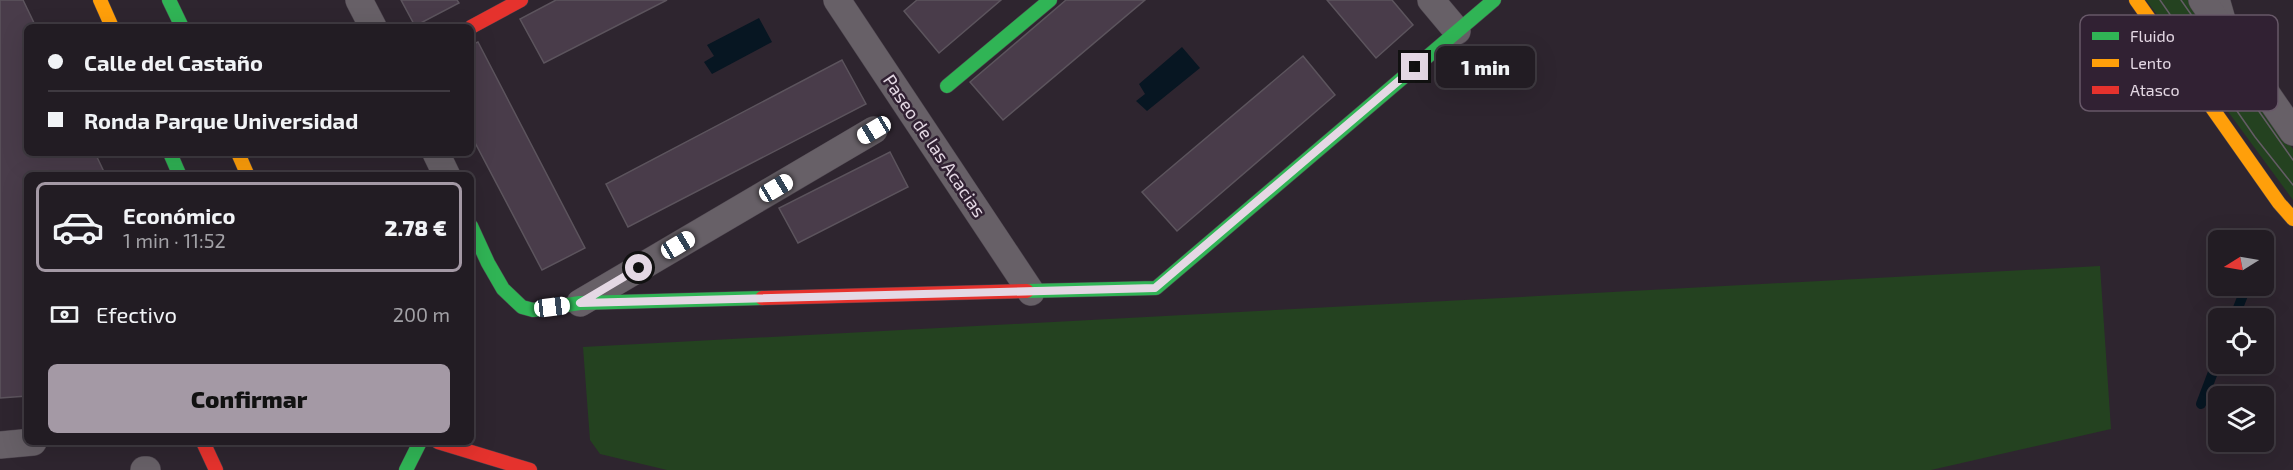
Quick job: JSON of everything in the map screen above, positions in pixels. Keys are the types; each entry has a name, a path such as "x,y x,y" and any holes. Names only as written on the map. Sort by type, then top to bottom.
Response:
{"street":[{"path":"100,0 111,24"},
{"path":"169,0 181,24"},
{"path":"359,0 371,24"},
{"path":"474,25 521,0"},
{"name":"Paseo de las Acacias","path":"837,0 1031,292"},
{"path":"947,86 1050,0"},
{"path":"1431,0 1457,31"},
{"path":"474,232 499,283 515,304 533,310 580,303 1155,288 1494,0"},
{"path":"2136,0 2147,15"},
{"path":"2202,0 2212,15"},
{"path":"2278,110 2293,132"},
{"path":"2214,111 2279,203 2293,219"},
{"path":"580,303 874,130"},
{"path":"171,156 178,172"},
{"path":"239,156 246,172"},
{"path":"437,156 445,172"},
{"path":"0,445 24,443"},
{"path":"204,445 216,470"},
{"path":"406,470 418,445"},
{"path":"448,445 530,470"}],"lane":[{"path":"2223,0 2227,15"}],"green space":[{"path":"2146,0 2191,0 2201,15 2157,15"},
{"path":"2228,111 2267,111 2293,149 2293,200"},
{"path":"2100,266 2111,429 1931,470 667,470 600,454 590,440 583,347"}],"water":[{"path":"759,18 772,42 712,74 704,62 714,56 707,45"},
{"path":"1182,47 1200,68 1147,111 1136,101 1145,94 1139,84"}],"building":[{"path":"0,0 23,0 35,24 24,24 24,156 96,156 104,172 24,172 24,396 0,398"},
{"path":"401,0 457,0 459,3 419,24 414,24"},
{"path":"556,0 667,0 544,63 520,19"},
{"path":"917,0 1001,0 939,53 904,11"},
{"path":"1066,0 1145,0 1003,120 970,82"},
{"path":"1327,0 1392,0 1413,25 1376,58"},
{"path":"478,42 585,248 542,270 474,141 474,44"},
{"path":"1303,56 1335,95 1177,231 1142,192"},
{"path":"842,60 866,104 628,227 606,184"},
{"path":"890,152 908,187 798,243 779,208"}],"waterway":[{"path":"2238,308 2243,296"},
{"path":"2201,404 2212,374"}],"tram line":[{"path":"2160,0 2170,15"},
{"path":"2181,0 2192,15"},
{"path":"2237,111 2293,185"},
{"path":"2259,111 2293,160"}],"traffic: fast":[{"path":"169,0 181,24"},
{"path":"947,86 1050,0"},
{"path":"1027,291 1156,288 1494,0"},
{"path":"171,156 178,172"},
{"path":"474,233 503,289 522,307 533,310 580,303 762,298"},
{"path":"406,470 418,445"}],"traffic: slow":[{"path":"100,0 111,24"},
{"path":"2136,0 2147,15"},
{"path":"2214,111 2279,203 2293,219"},
{"path":"239,156 246,172"}],"traffic: jam":[{"path":"474,25 521,0"},
{"path":"762,298 1027,291"},
{"path":"204,445 216,470"},
{"path":"448,445 530,470"}],"route":[{"path":"639,268 580,303 1155,288 1415,67"}]}
